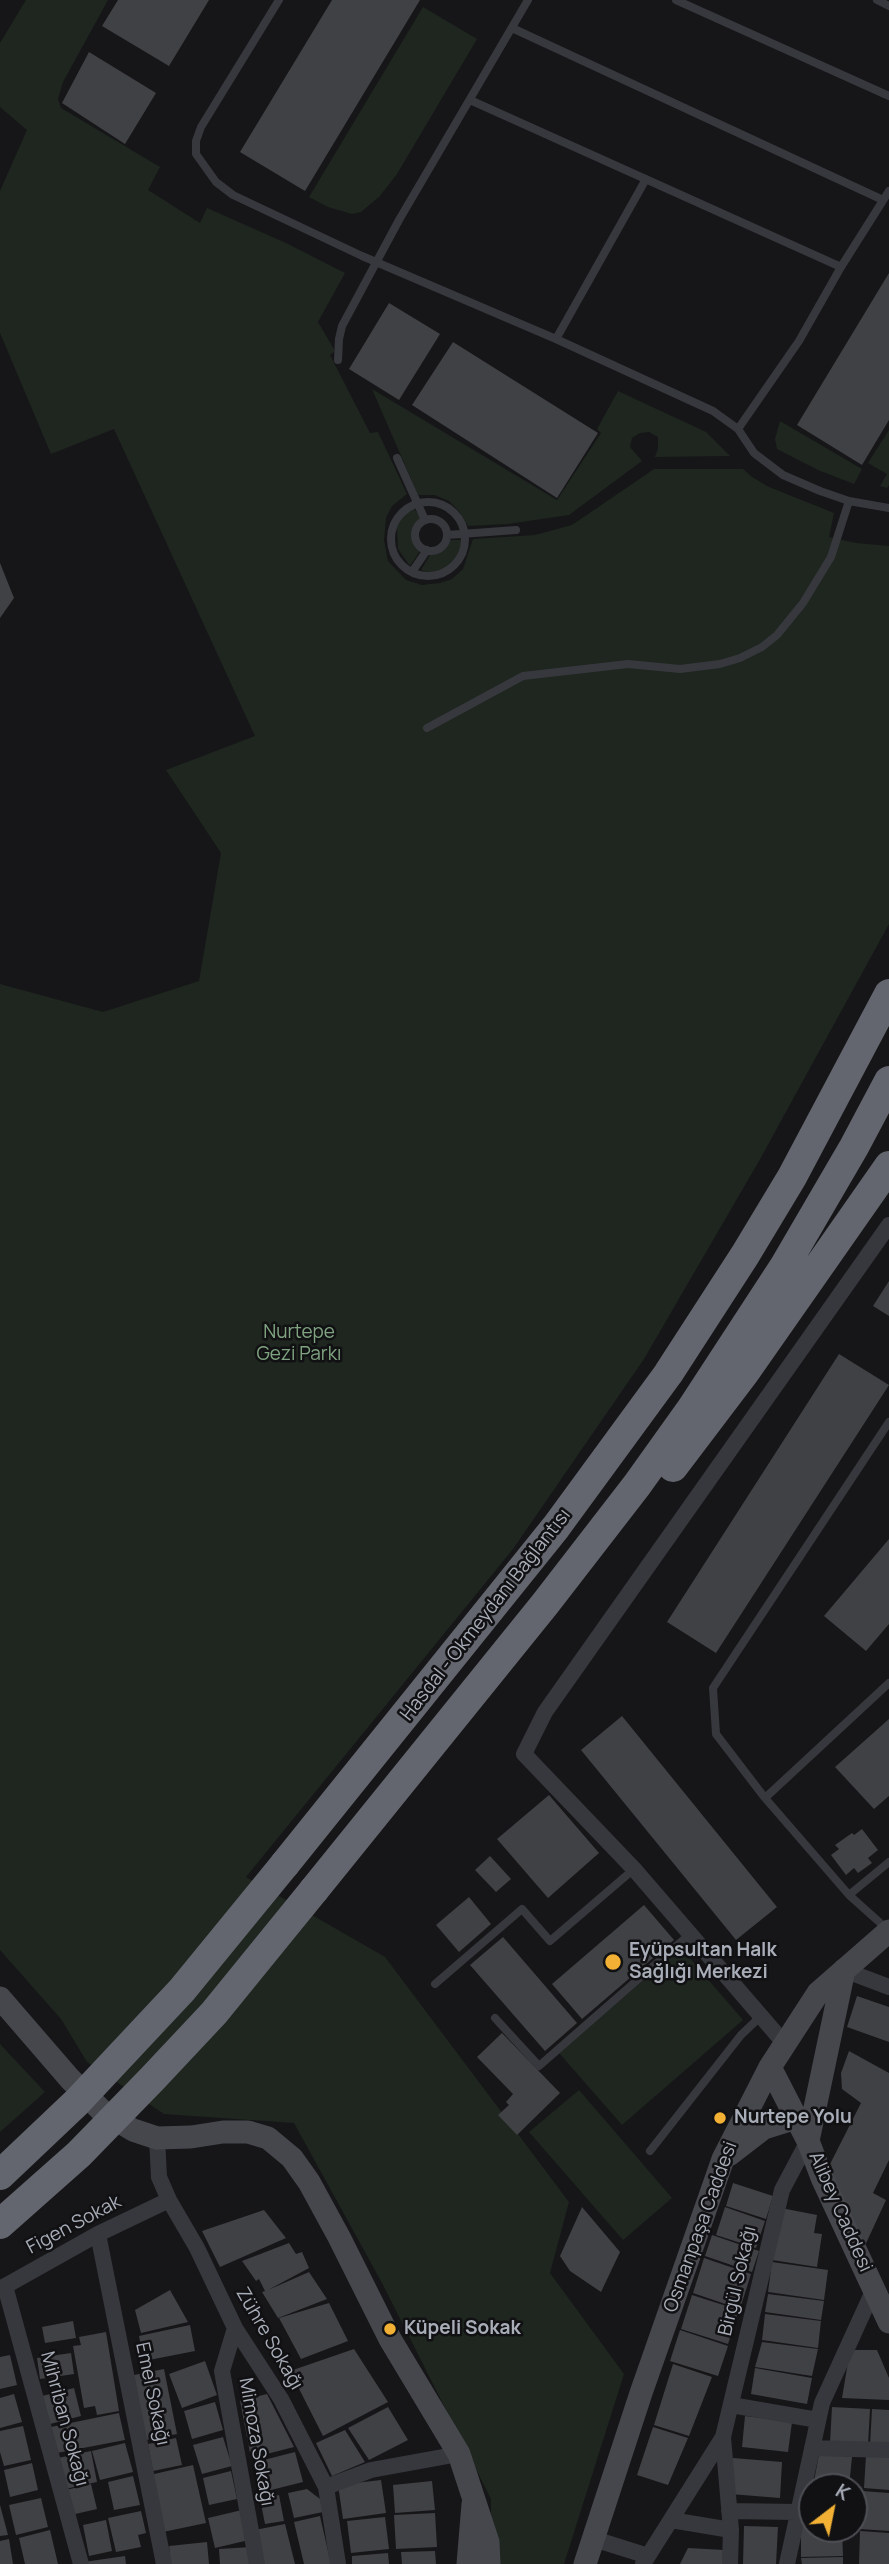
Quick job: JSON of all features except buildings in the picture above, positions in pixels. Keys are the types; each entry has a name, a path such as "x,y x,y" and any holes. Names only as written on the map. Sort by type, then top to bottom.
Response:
{"highway":[{"name":"Hasdal - Okmeydanı Bağlantısı","path":"0,2175 77,2102 191,1980 556,1527 668,1374 745,1255 792,1177 889,994"},
{"name":"Hasdal - Okmeydanı Bağlantısı","path":"0,2224 79,2154 214,2013 474,1694 600,1534 739,1339 815,1216 889,1081"},
{"path":"600,1534 646,1495 687,1450 776,1329 889,1166"}],"street":[{"path":"785,2044 634,1869 524,1754 545,1712 889,1225"},
{"name":"Osmanpaşa Caddesi","path":"586,2564 641,2393 723,2159 770,2067 818,1993 889,1931"},
{"path":"844,1970 889,1987"},
{"name":"Alibey Caddesi","path":"808,2141 844,1970"},
{"path":"0,1998 70,2079 103,2112 133,2130 157,2138 248,2132 268,2138 292,2158 309,2182 339,2236 390,2339 459,2454 488,2542 489,2564"},
{"path":"770,2067 816,2103"},
{"name":"Alibey Caddesi","path":"770,2067 808,2141 823,2180 889,2322"},
{"path":"723,2159 764,2128 796,2118"},
{"name":"Zühre Sokağı","path":"157,2138 159,2177 169,2200 197,2248 235,2328 281,2399 326,2487 338,2564"},
{"name":"Birgül Sokağı","path":"646,2560 723,2437 782,2190 808,2141"},
{"name":"Figen Sokak","path":"3,2287 98,2234 169,2200"},
{"name":"Emel Sokağı","path":"98,2234 164,2564"},
{"name":"Mihriban Sokağı","path":"3,2287 82,2564"},
{"path":"787,2564 822,2403 874,2289"},
{"name":"Mimoza Sokağı","path":"235,2328 222,2371 257,2564"},
{"path":"731,2405 818,2420"},
{"name":"Birgül Sokağı","path":"723,2437 731,2530 730,2564"},
{"path":"812,2448 889,2450"},
{"path":"326,2487 371,2470 459,2454"},
{"path":"468,2564 474,2501"},
{"path":"729,2511 797,2512"},
{"path":"671,2520 731,2530"},
{"path":"594,2539 646,2560"}],"lane":[{"path":"279,0 201,127 196,141 196,154 216,182 233,195 377,262 556,339 713,411 738,429 754,453 783,475 849,501 889,508"},
{"path":"338,360 342,326 399,220 528,0"},
{"path":"676,0 889,96"},
{"path":"877,0 889,6"},
{"path":"512,28 883,200"},
{"path":"470,100 841,267"},
{"path":"556,339 646,179"},
{"path":"738,429 799,341 889,191"},
{"path":"397,458 425,520"},
{"path":"427,728 523,676 628,664 681,668 720,664 762,647 777,635 803,603 831,557 849,501"},
{"path":"436,502 447,507 456,514 465,533 465,547 460,559 440,574 428,576 412,572 396,558 391,533 404,511 418,503 436,502"},
{"path":"425,520 440,522 447,535 440,548 427,550 416,537 418,528 425,520"},
{"path":"447,535 516,530"},
{"path":"412,572 427,550"},
{"path":"889,1422 713,1688 716,1734 765,1798 849,1895 889,1931"},
{"path":"765,1798 889,1683"},
{"path":"849,1895 889,1862"},
{"path":"435,1984 522,1909 550,1941 634,1869"},
{"path":"495,2018 539,2066 690,1934"},
{"path":"650,2151 741,2035 761,2016"}],"green space":[{"name":"Nurtepe Gezi Parkı","path":"26,0 108,0 63,82 58,99 61,108 160,167 148,190 200,223 207,208 345,273 318,322 335,351 330,355 370,433 378,432 407,494 392,506 386,518 384,540 388,561 406,580 422,585 452,579 463,569 473,539 535,535 572,525 654,469 743,469 769,487 834,513 829,537 889,546 889,924 759,1161 644,1359 513,1549 246,1877 385,1957 569,2202 550,2273 624,2374 564,2564 491,2564 491,2499 382,2283 294,2123 164,2114 87,2062 61,2019 0,1950 0,984 103,1012 199,981 221,853 166,770 255,736 114,429 51,454 0,333 0,191 27,130 0,107 0,43"},
{"path":"423,7 477,39 397,174 379,197 361,212 352,214 328,207 309,197"},
{"path":"372,389 557,500 601,433 597,429 618,391 706,432 730,456 655,457 658,437 649,432 640,433 632,438 630,447 642,461 569,515 508,524 468,526 449,501 435,495 418,495"},
{"path":"780,421 862,469 854,484 818,470 777,449 775,439"},
{"path":"889,430 887,488 880,486 887,474 868,463"},
{"path":"413,507 421,518 412,530 412,539 420,551 410,566 398,549 397,527 402,517"},
{"path":"450,540 463,540 455,561 441,571 421,570 430,555 439,554"},
{"path":"681,1948 743,2020 622,2125 559,2053"},
{"path":"0,2044 45,2092 0,2132"},
{"path":"579,2090 672,2198 623,2240 529,2132"}],"place":[{"name":"Eyüpsultan Halk Sağlığı Merkezi","path":"613,1962"},
{"name":"Nurtepe Yolu","path":"720,2118"},
{"name":"Küpeli Sokak","path":"390,2329"}]}
